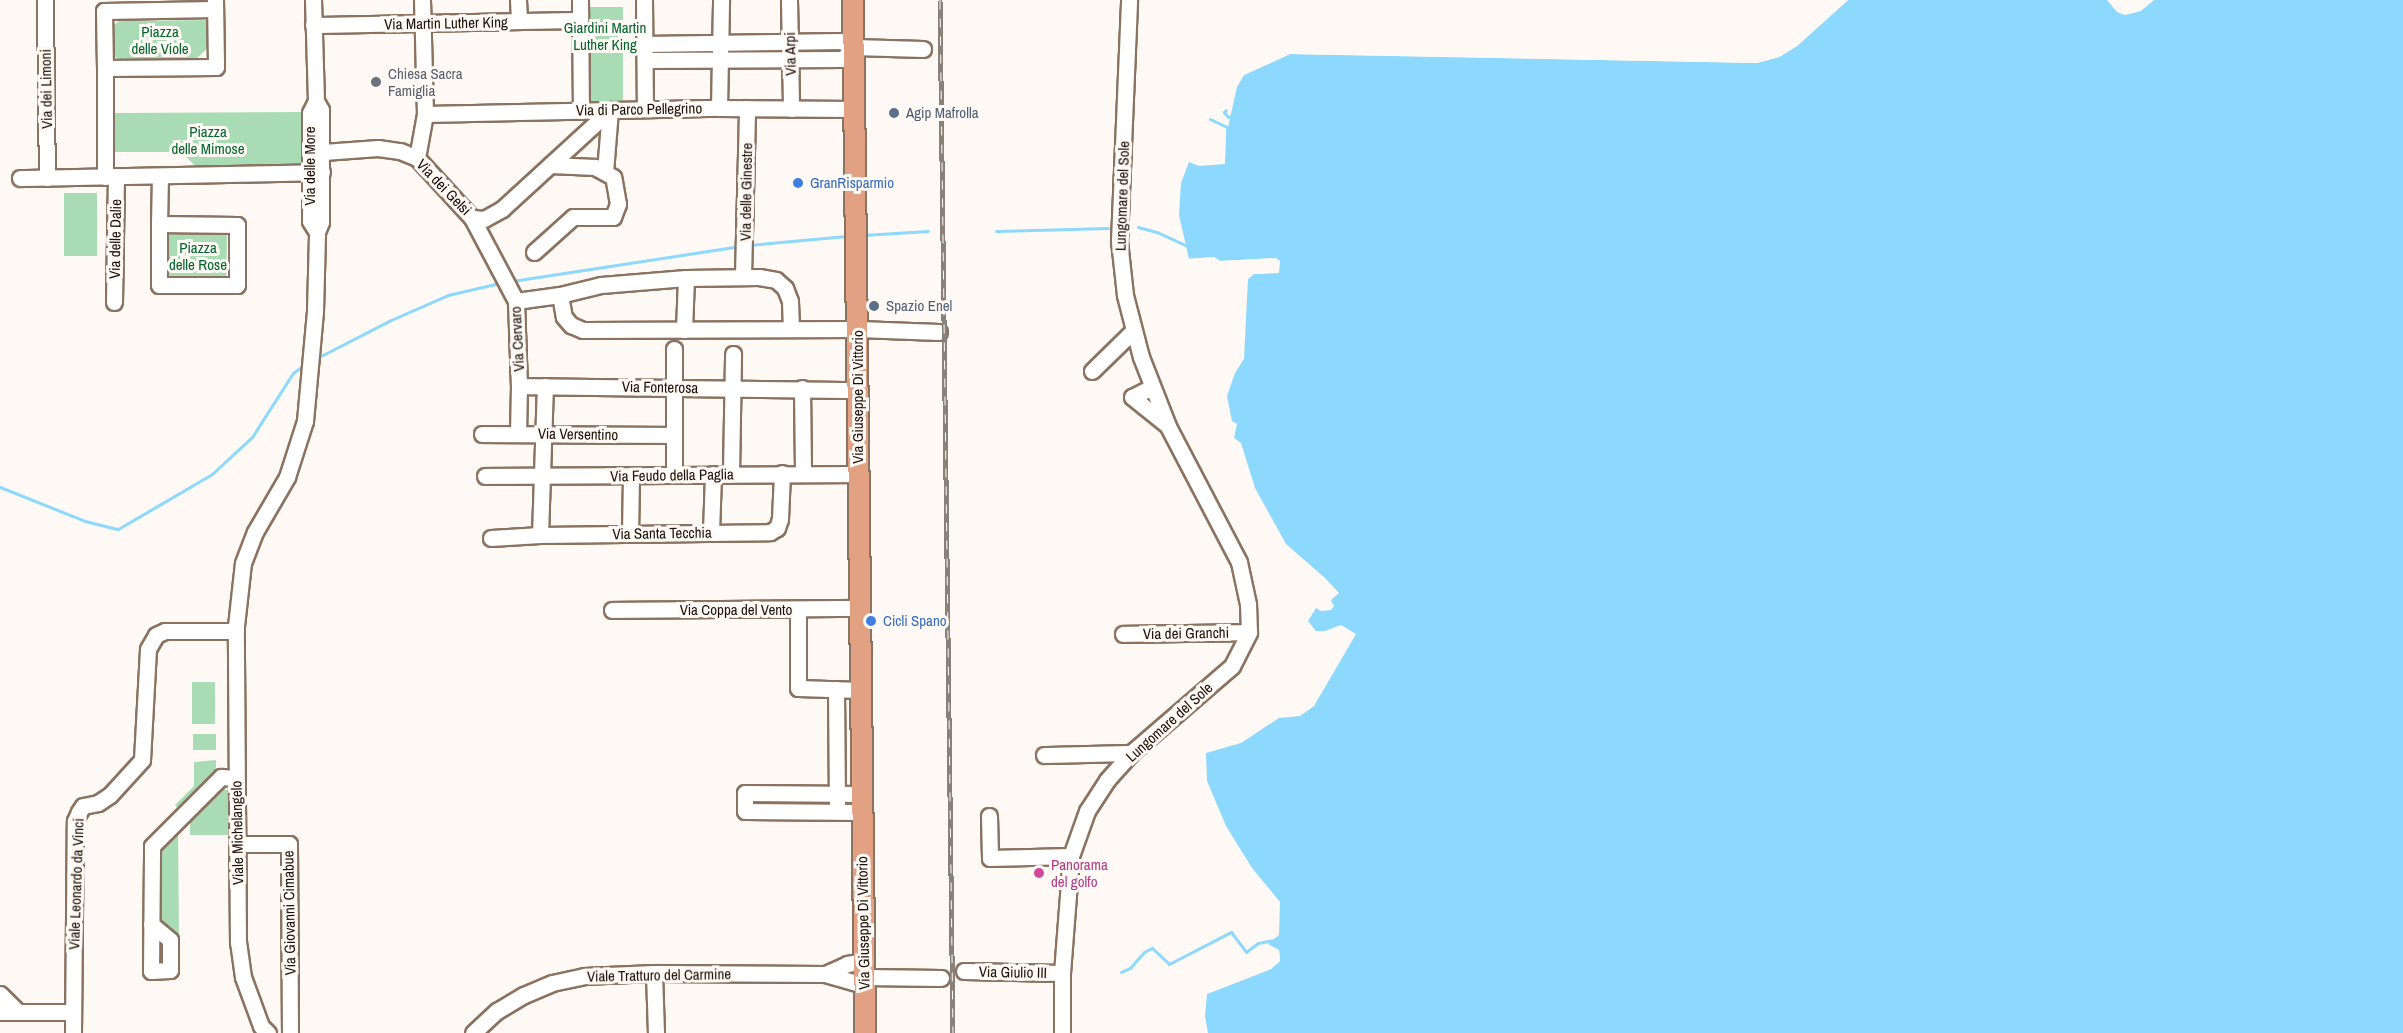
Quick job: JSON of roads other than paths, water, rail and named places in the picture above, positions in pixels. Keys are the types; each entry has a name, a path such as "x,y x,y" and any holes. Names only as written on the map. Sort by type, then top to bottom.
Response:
{"main road":[{"name":"Via Giuseppe Di Vittorio","path":"853,0 865,1033"}],"street":[{"name":"Via dei Limoni","path":"45,0 47,178"},
{"name":"Via delle More","path":"313,0 316,100 310,113 316,153 321,222 317,232 315,311"},
{"path":"417,158 425,114 422,0"},
{"path":"518,0 519,21"},
{"path":"580,0 581,111"},
{"path":"644,0 645,109"},
{"path":"719,108 721,0"},
{"name":"Via Arpi","path":"789,0 791,109"},
{"name":"Lungomare del Sole","path":"1062,1033 1062,973 1071,856 1087,811 1107,780 1131,753 1232,666 1249,632 1248,603 1239,562 1168,426 1152,387 1133,331 1120,267 1119,241 1129,0"},
{"path":"105,68 216,66 215,4 104,11 105,68 110,177"},
{"name":"Via Martin Luther King","path":"313,25 580,21"},
{"path":"645,52 720,42 841,41 854,46 923,49"},
{"path":"645,52 719,59 843,59 854,46"},
{"name":"Via di Parco Pellegrino","path":"425,114 719,108 854,110"},
{"name":"Via delle Ginestre","path":"744,269 747,108"},
{"path":"605,172 610,110"},
{"name":"Via dei Gelsi","path":"316,153 378,148 400,151 417,158 472,218 484,219 502,209 610,110"},
{"path":"534,252 573,217 613,217 618,204 613,177 605,172 595,167 550,165"},
{"path":"20,178 316,172"},
{"path":"159,224 237,225 237,285 159,285 159,224 160,176"},
{"name":"Via delle Dalie","path":"110,177 114,302"},
{"name":"Via Cervaro","path":"472,218 516,301 518,434"},
{"path":"516,301 560,295 601,285 686,278 744,269 776,280 786,288 790,301 790,329"},
{"path":"684,330 686,278"},
{"path":"560,295 564,317 571,325 583,330 684,330 733,344 790,329 939,332"},
{"name":"Viale Michelangelo","path":"268,1033 261,1026 243,978 237,943 236,628 243,563 255,532 287,477 305,421 315,311"},
{"path":"1092,371 1133,331"},
{"path":"730,473 733,344"},
{"path":"674,349 674,475"},
{"name":"Via Fonterosa","path":"519,386 858,390"},
{"path":"540,534 541,433 545,386"},
{"name":"Lungomare del Sole","path":"1152,387 1132,397 1168,426"},
{"path":"802,388 802,473"},
{"name":"Via Versentino","path":"482,434 674,435"},
{"name":"Via Santa Tecchia","path":"491,538 540,534 770,532 777,528 780,519 783,473"},
{"path":"711,532 713,474"},
{"name":"Via Feudo della Paglia","path":"485,476 859,474"},
{"path":"630,534 631,476"},
{"name":"Via Coppa del Vento","path":"612,610 861,608"},
{"path":"798,610 798,688 860,690"},
{"name":"Viale Leonardo da Vinci","path":"73,1033 75,821 83,806 98,803 110,795 142,760 148,649 156,635 165,631 236,628"},
{"name":"Via dei Granchi","path":"1123,634 1249,632"},
{"path":"836,689 837,812"},
{"path":"1044,755 1131,753"},
{"path":"151,924 152,846 221,777 236,778"},
{"path":"745,793 837,794 861,803 837,812 745,811 745,793"},
{"path":"989,816 990,858 1071,856"},
{"name":"Via Giovanni Cimabue","path":"237,844 289,844 290,1033"},
{"name":"Viale Tratturo del Carmine","path":"825,974 848,964 864,974"},
{"name":"Via Giulio III","path":"964,971 1062,973"},
{"path":"654,973 656,1033"},
{"name":"Viale Tratturo del Carmine","path":"473,1033 511,1001 552,983 584,976 654,973 864,974"},
{"path":"864,974 940,978"},
{"path":"0,994 18,1012"},
{"path":"0,1012 73,1012"}],"water":[{"path":"1848,0 2107,0 2117,12 2125,15 2141,11 2154,0 2403,0 2403,1033 1208,1033 1205,1016 1207,994 1271,969 1280,961 1279,950 1268,944 1279,935 1280,902 1252,868 1226,826 1207,781 1206,753 1241,743 1279,718 1300,716 1314,706 1356,634 1341,625 1325,631 1316,631 1308,621 1316,608 1321,611 1331,610 1334,606 1331,600 1339,593 1286,544 1255,488 1241,443 1234,438 1237,424 1232,421 1227,396 1235,373 1244,359 1248,279 1254,274 1279,273 1276,258 1220,261 1213,257 1189,259 1179,215 1181,183 1189,162 1199,166 1225,164 1226,136 1237,87 1244,75 1290,54 1757,63 1779,57 1797,46"}],"waterway":[{"path":"1226,110 1224,112 1228,117 1232,116"},
{"path":"1210,119 1227,127 1227,133"},
{"path":"1138,227 1157,232 1187,246"},
{"path":"996,231 1108,228"},
{"path":"863,235 928,231"},
{"path":"749,245 847,236"},
{"path":"512,281 740,246"},
{"path":"315,359 391,320 448,295 500,283"},
{"path":"0,487 85,521 118,529 212,474 252,437 293,373 304,365"},
{"path":"1121,972 1130,968 1144,952 1152,948 1169,964 1231,932 1246,952 1258,943 1273,940"}],"railway":[{"path":"940,0 953,1033"}],"place":[{"name":"Chiesa Sacra Famiglia","path":"376,82"},
{"name":"Agip Mafrolla","path":"894,113"},
{"name":"GranRisparmio","path":"798,183"},
{"name":"Spazio Enel","path":"874,306"},
{"name":"Cicli Spano","path":"871,621"},
{"name":"Panorama del golfo","path":"1039,873"}],"park label":[{"name":"Giardini Martin Luther King","path":"605,36"},
{"name":"Piazza delle Viole","path":"160,40"},
{"name":"Piazza delle Mimose","path":"208,140"},
{"name":"Piazza delle Rose","path":"198,256"}]}
